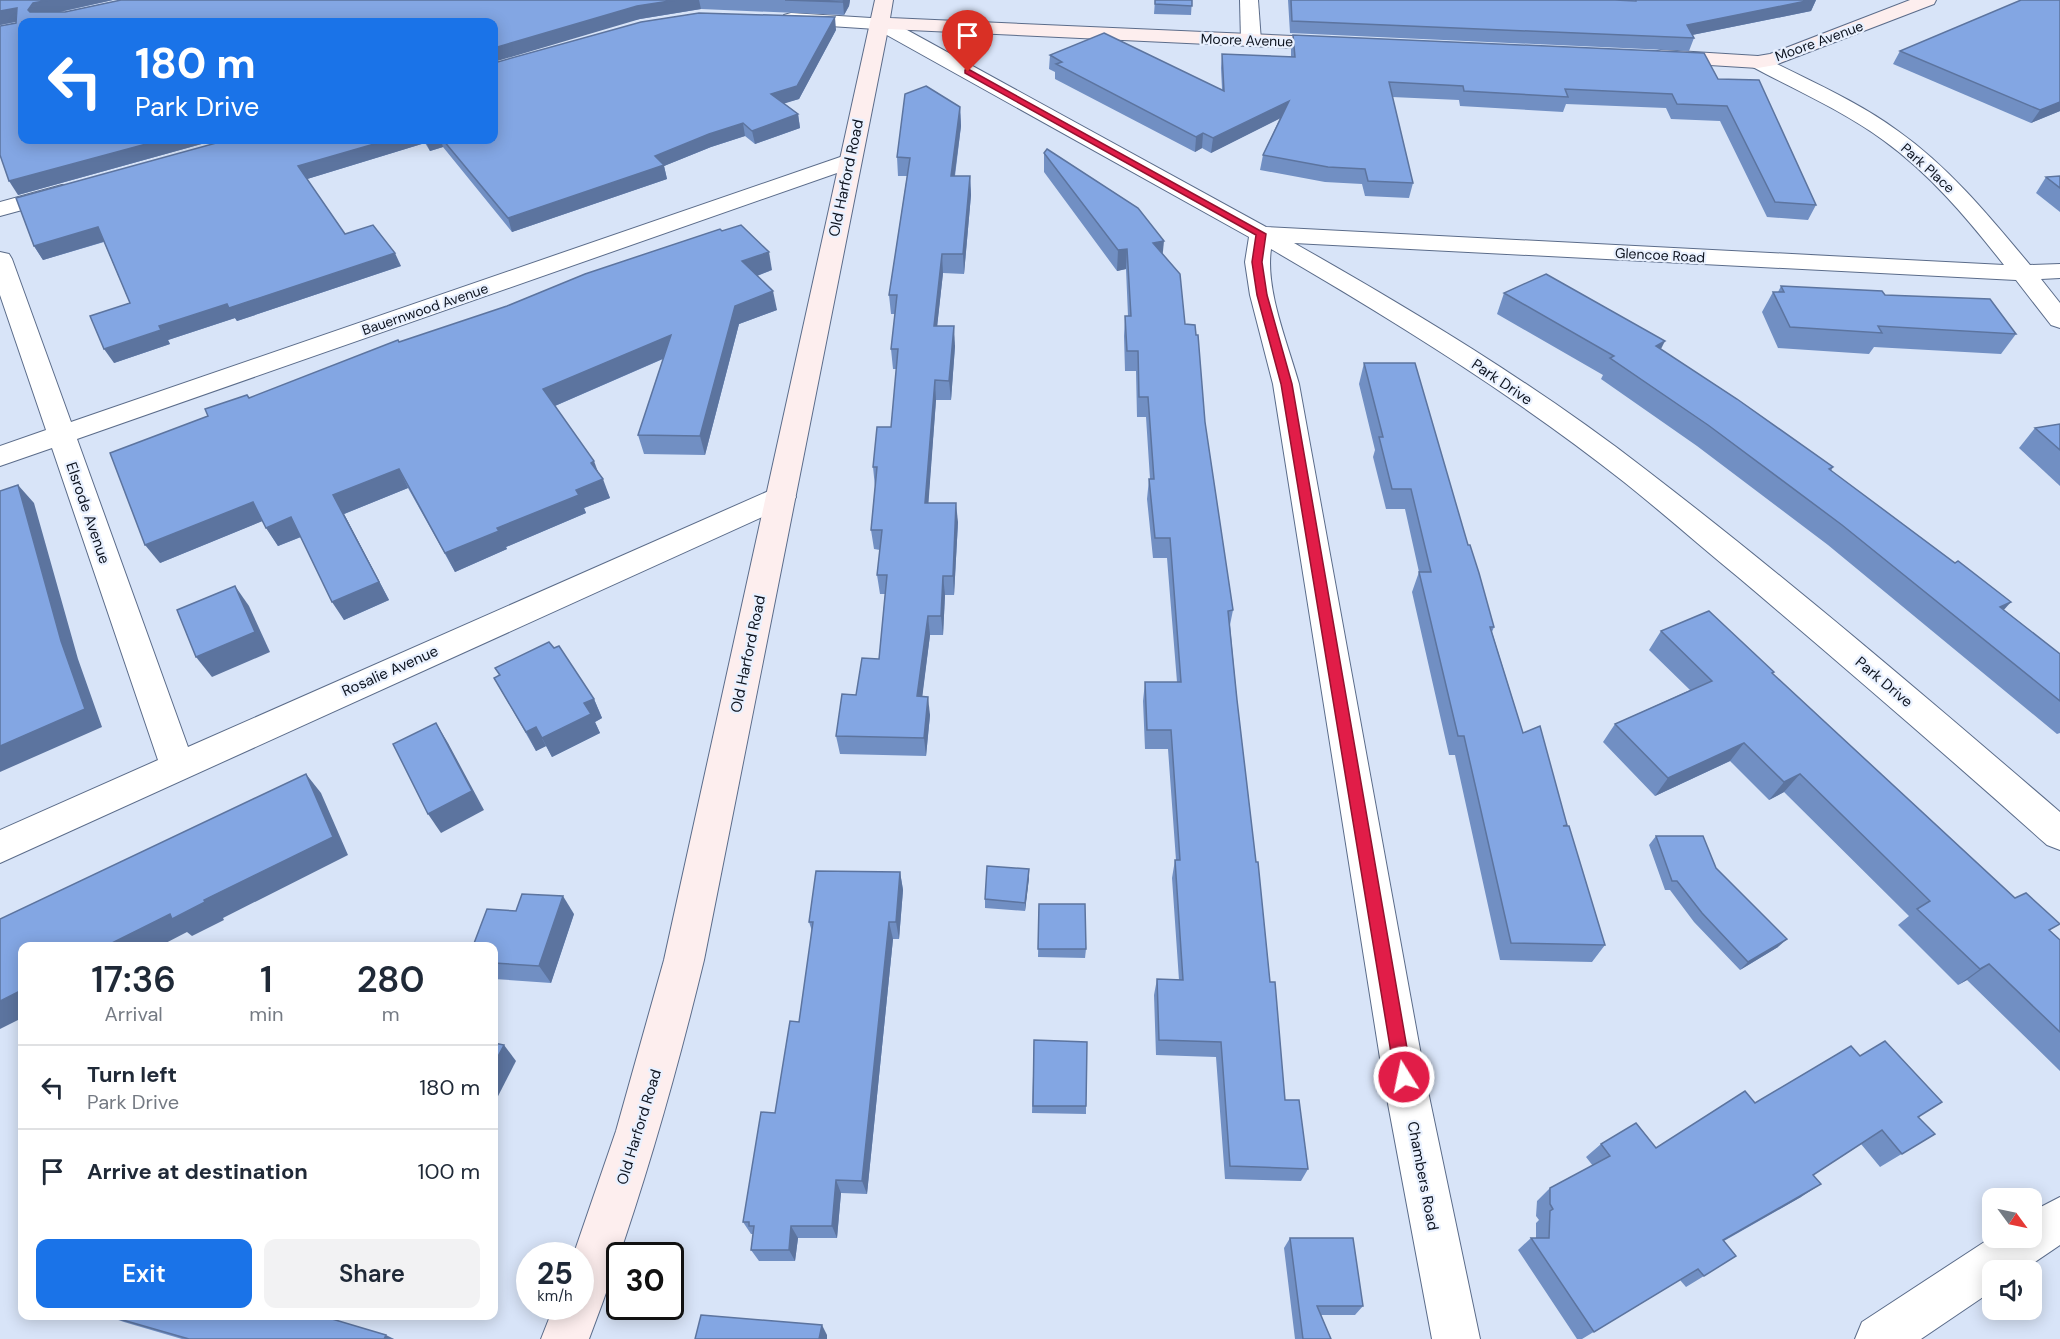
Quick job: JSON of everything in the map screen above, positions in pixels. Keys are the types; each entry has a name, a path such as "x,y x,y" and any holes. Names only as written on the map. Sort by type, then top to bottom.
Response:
{"street":[{"path":"1249,0 1251,41"},
{"name":"Moore Avenue","path":"1646,56 1758,62 1787,54 1927,0"},
{"path":"772,18 882,11"},
{"name":"Moore Avenue","path":"882,11 1251,41 1359,45"},
{"name":"Old Harford Road","path":"594,1260 627,1167 659,1063 687,949 882,11"},
{"name":"Park Drive","path":"882,11 1368,295 1533,402 1635,475 1896,691 2060,834"},
{"name":"Park Place","path":"1758,62 1860,116 1907,148 1948,184 2060,320"},
{"name":"Bauernwood Avenue","path":"0,456 849,161"},
{"path":"0,209 78,187"},
{"name":"Glencoe Road","path":"1261,234 2022,273 2060,271"},
{"name":"Chambers Road","path":"1261,234 1257,262 1262,295 1286,384 1404,1077 1456,1339"},
{"name":"Elsrode Avenue","path":"0,259 177,766"},
{"name":"Rosalie Avenue","path":"0,847 781,497"},
{"path":"1879,1339 2060,1219"},
{"path":"565,1339 572,1320"}],"building":[{"path":"0,0 49,0 33,3 28,10 30,12 65,12 121,0 676,0 637,6 498,47 498,18 18,18 18,144 146,144 9,181 0,155 0,26 16,23 17,8 0,11"},
{"path":"785,0 844,0 843,2"},
{"path":"1155,0 1192,0 1192,6 1155,4"},
{"path":"1291,0 1811,0 1687,25 1694,38 1292,21"},
{"path":"2021,0 2060,0 2060,102 2040,110 1900,51"},
{"path":"699,13 835,17 797,86 771,94 798,114 752,131 743,123 709,134 655,156 664,165 508,218 446,144 498,144 498,62 641,22"},
{"path":"1104,33 1224,91 1222,54 1295,57 1293,35 1704,53 1718,79 1759,80 1816,205 1775,202 1727,106 1677,104 1672,94 1565,89 1568,97 1464,91 1463,86 1389,82 1413,183 1368,181 1365,169 1328,167 1263,155 1289,101 1213,138 1203,133 1196,137 1056,64 1062,62 1050,55"},
{"path":"926,86 960,107 951,176 970,176 963,254 942,254 934,326 954,326 949,381 935,380 925,503 956,503 953,576 943,576 941,616 928,616 917,696 928,697 924,738 836,736 842,694 856,695 862,658 879,659 887,575 877,575 882,530 871,530 877,467 873,467 877,427 891,427 898,349 891,349 897,295 889,295 910,158 897,157 905,94"},
{"path":"212,144 374,144 298,166 345,234 373,225 395,253 229,308 227,304 159,326 161,330 104,349 90,316 130,303 98,227 34,246 16,198"},
{"path":"1047,149 1138,208 1164,241 1153,243 1180,274 1185,324 1195,325 1196,335 1198,335 1205,422 1233,610 1228,611 1237,700 1256,862 1258,862 1270,982 1275,982 1285,1100 1299,1100 1308,1169 1230,1166 1221,1042 1159,1040 1157,979 1183,980 1175,860 1180,860 1171,730 1147,730 1145,682 1181,682 1170,538 1155,538 1149,479 1154,479 1148,397 1139,397 1138,351 1127,351 1125,316 1131,316 1127,249 1118,250 1044,153"},
{"path":"2060,176 2060,188 2046,177"},
{"path":"741,225 769,252 742,261 773,291 735,306 700,436 638,435 671,335 543,389 594,461 591,463 603,479 576,490 579,495 497,528 499,531 445,553 399,469 333,495 379,582 332,602 291,517 266,528 253,502 145,545 110,453 208,416 205,409 247,395 249,398 398,340 399,342 507,306 585,274 720,229 722,231"},
{"path":"1546,274 1665,341 1656,346 1737,399 1833,467 1829,469 1955,563 1958,561 2011,602 2000,607 2060,654 2060,701 1842,525 1708,425 1610,358 1614,356 1504,293"},
{"path":"1781,286 1882,291 1885,295 1990,299 2016,334 1878,326 1882,333 1790,327 1773,292 1784,292"},
{"path":"1364,363 1415,363 1468,545 1470,545 1479,573 1494,627 1490,627 1523,733 1540,726 1567,825 1563,826 1569,826 1605,945 1511,943 1464,736 1458,736 1419,572 1431,572 1411,489 1392,489 1379,437 1383,437"},
{"path":"2060,424 2060,450 2035,428"},
{"path":"18,485 61,641 85,709 0,746 0,491"},
{"path":"235,586 255,632 196,657 177,610"},
{"path":"1709,611 1774,672 1772,673 2015,898 2026,893 2060,924 2049,930 2060,940 2060,1032 1989,964 1980,969 1917,909 1930,901 1800,774 1784,782 1744,743 1668,778 1615,724 1712,681 1661,631"},
{"path":"549,642 554,648 559,646 594,699 584,703 591,714 542,738 536,727 526,732 494,678 500,675 495,668"},
{"path":"436,723 472,791 428,814 393,744"},
{"path":"306,774 333,837 204,900 205,902 172,919 170,914 114,942 18,942 18,992 0,1001 0,919"},
{"path":"1656,836 1703,836 1716,868 1787,939 1748,962 1702,913 1677,881 1672,881"},
{"path":"987,866 1029,869 1025,903 985,899"},
{"path":"816,871 900,872 896,922 889,922 862,1181 836,1180 832,1226 791,1226 789,1250 751,1250 754,1226 749,1226 749,1222 743,1222 761,1112 775,1113 790,1021 799,1022 813,922 809,922"},
{"path":"522,894 563,896 539,966 498,963 498,942 475,942 487,909 516,911"},
{"path":"1039,904 1085,904 1086,949 1038,949"},
{"path":"1034,1040 1087,1042 1086,1106 1033,1106"},
{"path":"1885,1041 1942,1102 1918,1117 1935,1134 1902,1154 1882,1130 1813,1175 1821,1184 1723,1240 1736,1256 1704,1276 1698,1269 1594,1332 1531,1238 1549,1238 1550,1211 1553,1209 1550,1204 1550,1188 1610,1156 1601,1144 1636,1123 1656,1148 1745,1091 1755,1103 1851,1046 1860,1056"},
{"path":"498,1044 504,1045 498,1056"},
{"path":"1290,1238 1353,1238 1363,1306 1317,1306 1331,1339 1303,1339"},
{"path":"701,1315 822,1325 819,1339 695,1339"},
{"path":"123,1320 335,1320 386,1335 384,1339 189,1339"}],"route":[{"path":"968,72 1261,234 1257,262 1262,295 1286,384 1404,1077"}]}
